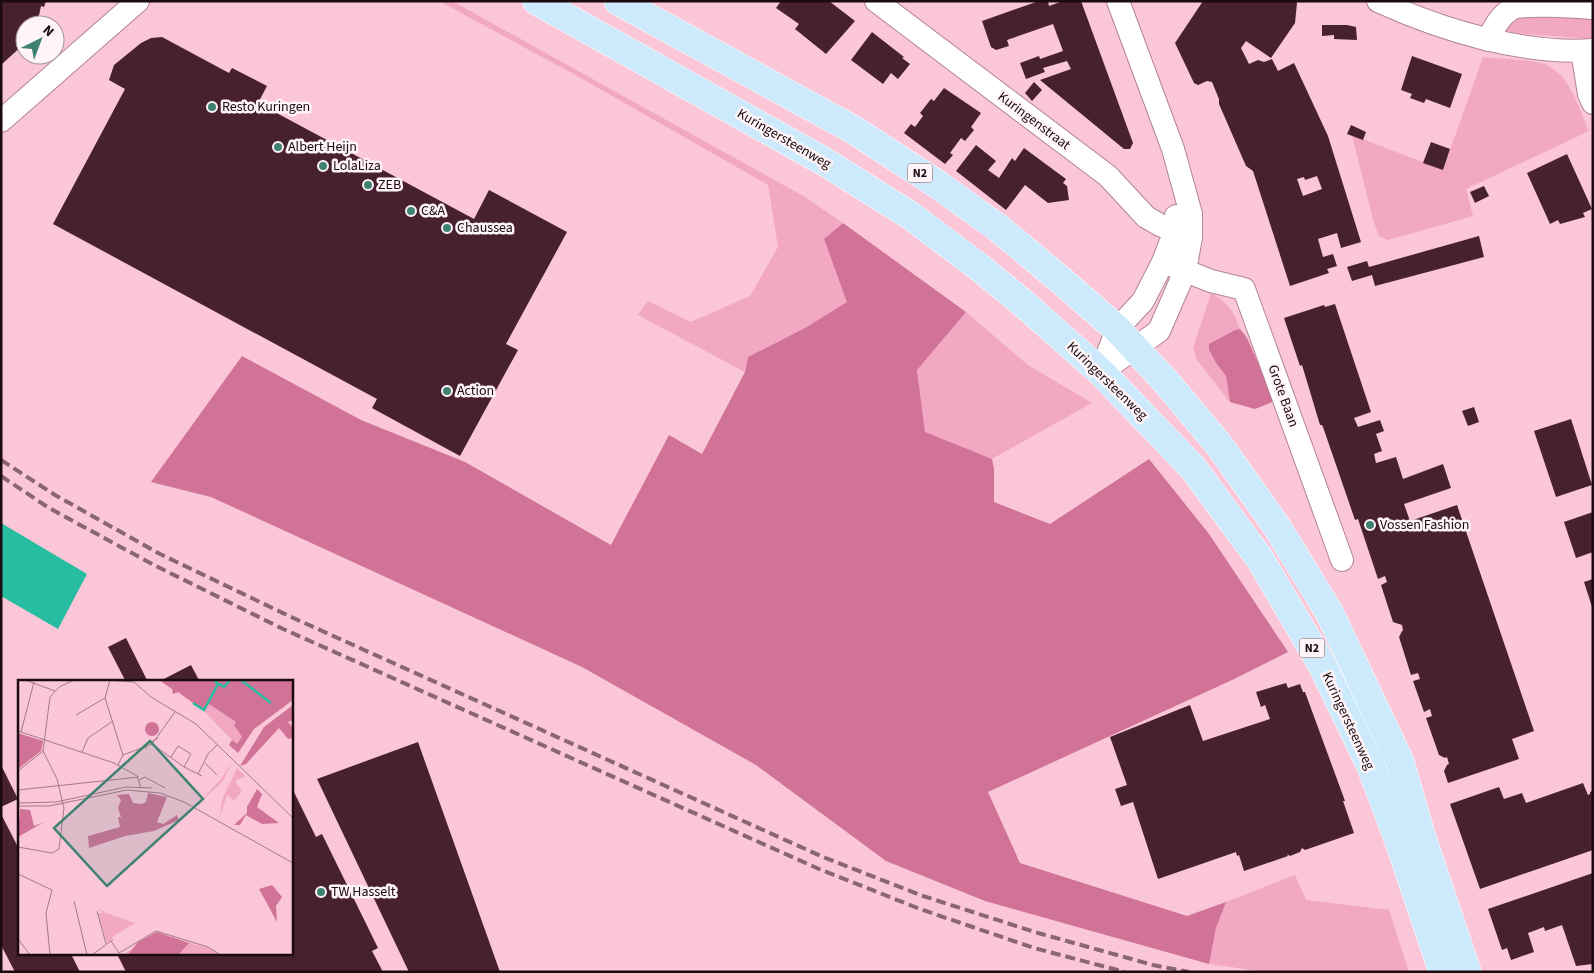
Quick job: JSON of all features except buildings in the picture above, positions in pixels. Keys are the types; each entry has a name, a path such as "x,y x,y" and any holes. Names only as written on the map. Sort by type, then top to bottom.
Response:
{"main road":[{"name":"Kuringersteenweg","path":"537,1 825,162 911,216 979,267 1101,372 1193,468 1260,559 1321,663 1370,764 1400,844 1443,972"},
{"name":"Kuringersteenweg","path":"618,1 854,130 937,184 997,226 1126,339 1167,383 1219,445 1277,527 1329,612 1400,762 1467,972"}],"street":[{"path":"1,121 138,1"},
{"name":"Kuringenstraat","path":"876,1 1108,176 1146,217 1183,234"},
{"path":"1101,372 1126,339 1142,301 1163,262 1183,234 1191,214 1172,149 1118,1"},
{"path":"1378,1 1427,21 1488,40 1521,47 1588,51 1589,94 1593,103"},
{"path":"1488,40 1500,18 1513,7 1593,8"},
{"path":"1126,339 1159,331 1185,271 1183,234"},
{"name":"Grote Baan","path":"1163,262 1211,281 1244,289 1342,560"}],"shaded area":[{"path":"439,1 452,1 805,197 843,223 824,239 848,302 805,328 748,357 745,372 638,315 648,301 691,322 750,296 778,247 768,185 579,77"},
{"path":"1593,13 1593,39 1505,31 1513,15"},
{"path":"1483,57 1535,62 1551,67 1572,91 1589,131 1466,189 1473,216 1388,240 1379,236 1352,135 1443,170"},
{"path":"843,223 966,312 917,370 925,432 992,459 994,469 994,502 1050,524 1149,459 1209,534 1288,652 1232,680 988,792 1020,863 1187,916 1226,902 1216,928 1209,964 985,901 886,861 756,765 582,667 211,497 151,482 242,356 361,420 465,462 611,545 669,435 702,454 745,372 748,357 805,328 847,302 824,239"},
{"path":"1211,293 1230,308 1240,329 1209,344 1209,350 1226,376 1230,402 1197,360 1193,348"},
{"path":"966,312 1028,365 1092,403 992,459 925,433 917,370"},
{"path":"1240,329 1247,338 1275,401 1255,409 1230,402 1226,376 1209,350 1209,344"},
{"path":"1,523 87,574 58,629 1,596"},
{"path":"1295,875 1306,900 1389,910 1409,972 1267,972 1209,964 1216,928 1226,902"}],"railway":[{"path":"1,460 55,495 160,554 289,616 823,857 923,896 1038,933 1153,965 1189,972"},
{"path":"1,476 49,508 154,565 281,628 819,869 920,909 1034,948 1125,972"}],"place":[{"name":"Resto Kuringen","path":"212,107"},
{"name":"Albert Heijn","path":"278,147"},
{"name":"LolaLiza","path":"323,166"},
{"name":"ZEB","path":"368,185"},
{"name":"C&A","path":"411,211"},
{"name":"Chaussea","path":"447,228"},
{"name":"Action","path":"447,391"},
{"name":"Vossen Fashion","path":"1370,525"},
{"name":"TW Hasselt","path":"321,892"}]}
